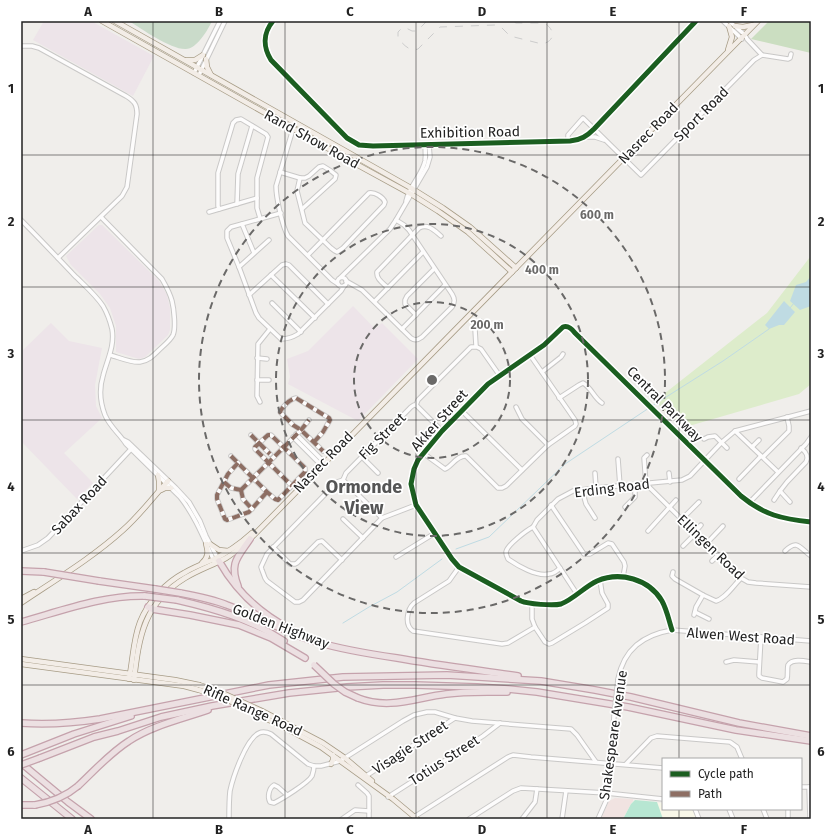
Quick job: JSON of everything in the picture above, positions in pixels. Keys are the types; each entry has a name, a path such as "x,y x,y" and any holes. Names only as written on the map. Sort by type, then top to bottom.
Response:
{"highway":[{"path":"239,590 235,579 234,565 250,539"},
{"path":"216,560 239,590 267,615 288,628 315,641"},
{"name":"Golden Highway","path":"21,571 44,572 180,593 225,604 289,632 334,647 355,652 520,676 541,681"},
{"name":"Golden Highway","path":"21,622 117,597 145,596 177,600 220,611 249,621 290,645 345,692 375,703 394,703 446,694 482,692 537,692"},
{"path":"150,608 239,625 271,638 305,658"},
{"path":"21,722 38,724 81,722 118,716 269,685 343,677 447,675 541,681 595,690 632,697 739,723 811,736"},
{"path":"21,764 94,737 161,717 212,706 296,692 383,685 477,687 537,692 628,707 736,730 811,741"},
{"path":"21,755 74,734 176,704"},
{"path":"21,805 35,805 51,802 60,798 78,786 107,757 130,740 154,728 223,704"},
{"path":"21,764 91,819"},
{"path":"21,778 72,819"}],"main road":[{"name":"Rand Show Road","path":"102,21 438,211 468,232 511,272"},
{"name":"Rand Show Road","path":"114,21 437,203 470,227 515,267"},
{"path":"735,26 745,27 756,22"},
{"name":"Nasrec Road","path":"132,677 144,625 150,608 157,596 184,572 236,551 250,539 511,272 532,248 537,245 624,158 727,52 744,38 756,22"},
{"path":"727,52 732,37 729,24"},
{"path":"184,60 195,60 203,54"},
{"path":"206,59 207,67 211,75"},
{"name":"Nasrec Road","path":"150,608 175,585 236,547 258,528 323,464"},
{"path":"158,475 158,492"},
{"path":"21,603 90,557 113,539 139,514 167,482"},
{"path":"158,492 165,488 171,488"},
{"path":"198,566 207,556 208,544 219,550 228,551"},
{"path":"21,598 55,580"},
{"name":"Rifle Range Road","path":"21,659 122,673 132,677 141,676 175,680 199,688 226,699 312,742 366,776 390,797"},
{"name":"Rifle Range Road","path":"21,664 132,677 218,691 316,738 416,818"},
{"path":"122,673 128,671 134,665 141,676"},
{"path":"331,764 333,755"}],"street":[{"path":"196,74 203,54 220,21"},
{"path":"199,68 206,59 225,21"},
{"name":"Exhibition Road","path":"272,21 267,30 265,41 266,50 271,60 347,138 363,146 568,142 578,140 585,137 594,129 696,21"},
{"path":"723,21 735,26 744,38"},
{"path":"729,24 762,55 788,59 792,54"},
{"path":"21,46 32,46 39,48 126,96 132,100 137,107 138,114 127,187 122,196 58,258"},
{"name":"Sport Road","path":"624,158 641,175 754,60 762,55"},
{"path":"568,142 568,135 583,118 624,158"},
{"path":"219,209 218,173 232,125 235,120 239,119 267,134 268,138 257,176 256,198 260,218"},
{"path":"237,204 237,176 252,126"},
{"path":"293,129 276,188 288,235 327,273 333,277 344,277 345,283"},
{"path":"585,137 595,137 608,142"},
{"path":"338,294 339,285 337,281 390,229 413,189 423,175 429,162 427,145"},
{"path":"280,172 300,178 307,178 321,166 335,174 335,179 302,209"},
{"path":"300,178 297,191 306,224 322,240 333,251 336,252 343,248 384,205 385,202 374,193 369,194 322,240 308,255"},
{"path":"209,212 256,198"},
{"path":"281,212 229,228 226,234 232,253 258,316 279,338 282,339 296,336 301,332 343,289 349,270"},
{"path":"100,217 162,279 173,302 173,335 150,358 138,362 110,355"},
{"path":"21,220 94,296 106,311 110,320 112,345 100,390 101,403 107,420 115,432 123,440 128,442 158,475 182,494 192,506 200,521 208,544"},
{"path":"327,273 332,280 341,286 345,283 354,285 362,290 411,338 415,340 424,336 452,307 454,298 407,228 396,220"},
{"path":"242,224 254,253"},
{"path":"388,288 377,278 377,272 419,228 425,226 441,236"},
{"path":"239,267 269,240"},
{"path":"374,302 423,252"},
{"path":"249,295 283,264 288,265 328,304"},
{"path":"416,314 405,304 404,301 434,268"},
{"path":"271,275 315,318"},
{"path":"402,329 445,286"},
{"path":"272,304 301,332"},
{"name":"Central Parkway","path":"511,369 549,342 563,327 569,327 749,503 778,517 796,521 811,522"},
{"path":"260,402 257,396 258,343 270,329"},
{"path":"475,329 476,346"},
{"path":"476,346 481,349 500,376"},
{"path":"416,405 418,400 470,348 476,346"},
{"path":"542,372 563,354"},
{"path":"423,453 444,469 460,457 466,456 498,488 500,488 506,486 548,445 575,426 575,420 530,356"},
{"path":"257,358 267,359"},
{"name":"Akker Street","path":"511,369 488,384 442,430 418,460 411,479 411,488 416,505 452,559 460,567 521,601 532,604 559,604 600,580 612,578 634,579 645,584 659,597 664,604 672,630"},
{"path":"257,380 269,380"},
{"path":"559,398 583,383 602,403"},
{"path":"314,442 323,432 330,420 329,418 295,398 292,399 280,410 280,412 323,451"},
{"name":"Fig Street","path":"344,480 346,473 414,405 416,405 442,430"},
{"path":"516,407 522,419 548,445"},
{"path":"462,411 522,470"},
{"path":"735,431 811,411"},
{"path":"739,479 788,432 789,426 787,417"},
{"path":"241,490 301,430 309,420"},
{"path":"735,431 778,472"},
{"name":"Erding Road","path":"560,568 551,574 537,574 508,558 506,553 524,532 533,527 537,520 558,499 566,494 573,491 596,488 682,480 686,478 735,431"},
{"path":"250,435 270,454"},
{"path":"231,456 267,492 278,500 292,486 305,472 306,469 270,435 268,435 255,447 255,449 292,486"},
{"path":"295,436 323,464"},
{"path":"704,439 714,436 717,437 727,448"},
{"path":"749,503 811,437"},
{"path":"752,447 759,440"},
{"path":"132,448 167,482 180,497 188,508 216,560"},
{"name":"Sabax Road","path":"21,551 38,545 48,538 132,448"},
{"path":"774,500 787,482 806,462 808,458 807,455 801,448"},
{"path":"646,484 644,458 647,455"},
{"path":"362,457 378,473"},
{"path":"618,459 620,486"},
{"path":"238,463 228,474 217,497 225,519 227,520 249,512 267,492"},
{"path":"596,473 596,488"},
{"path":"669,473 670,482"},
{"path":"382,518 344,480 337,482 265,556 261,566 267,581 295,602 303,600 382,518 416,505"},
{"path":"224,482 232,489 241,490"},
{"path":"654,493 654,488 657,483"},
{"name":"Ellingen Road","path":"646,484 741,578 748,582 811,587"},
{"path":"625,507 635,497 635,485"},
{"path":"241,490 243,499 252,509"},
{"path":"582,490 586,504 595,518"},
{"path":"780,491 790,502"},
{"path":"648,531 676,500"},
{"path":"682,519 699,502"},
{"path":"551,506 584,554 590,554 608,543 611,543 624,563 623,578"},
{"path":"343,519 363,538"},
{"path":"683,546 701,525"},
{"path":"707,543 724,526"},
{"path":"533,527 577,594"},
{"path":"396,557 434,533"},
{"path":"273,547 290,564 295,564 318,542 322,541 342,560"},
{"path":"785,551 791,546 795,545 811,556"},
{"path":"712,561 718,555"},
{"path":"460,567 450,581 411,606 407,624 411,630 506,644 535,626"},
{"path":"673,572 672,576 675,579 714,601 718,601 741,578"},
{"path":"532,604 532,619 535,626 544,641 551,643 605,610 608,606 602,594 600,580"},
{"path":"703,595 694,614 709,619"},
{"name":"Alwen West Road","path":"672,630 811,641"},
{"name":"Shakespeare Avenue","path":"598,819 608,794 614,716 620,670 624,660 635,646 652,635 672,630"},
{"path":"761,637 759,662 759,675 761,677 782,682 787,679 788,666 791,662 811,662"},
{"path":"726,662 734,660 759,662"},
{"path":"230,819 230,792 238,765 255,736 263,732 271,734 306,762 314,766 331,764 342,760 397,724 414,715 431,711 455,718 571,729 596,762"},
{"name":"Visagie Street","path":"366,776 455,718"},
{"name":"Totius Street","path":"390,797 483,736 500,723"},
{"path":"626,764 651,738 657,736 730,742 737,747 742,758"},
{"path":"416,818 510,756 662,768"},
{"path":"287,795 274,785 270,788 268,799 270,802 274,803 287,795 309,780 314,766"},
{"path":"358,784 369,796 369,819"},
{"path":"810,787 810,819"},
{"path":"469,819 514,790 523,788 662,799"},
{"path":"522,819 535,802 537,789"},
{"path":"562,819 566,791"},
{"path":"342,819 355,810 370,811"},
{"path":"730,810 734,819"}],"shaded area":[{"path":"44,21 91,21 154,56 133,96 33,40"},
{"path":"99,225 102,225 159,281 167,295 170,308 170,330 168,335 145,357 139,359 116,352 116,326 110,308 100,294 71,265 66,256"},
{"path":"353,306 375,329 382,323 418,359 358,421 288,384 290,377 287,359 308,351"},
{"path":"51,323 69,341 102,348 95,385 96,406 102,418 64,453 93,483 77,499 21,441 21,352"},
{"path":"615,798 633,799 623,819 601,819 609,801"},
{"path":"635,800 662,803 662,810 693,810 697,819 623,819 631,804"}],"green space":[{"path":"129,21 212,21 205,34 197,43 185,49 172,46 164,42"},
{"path":"769,21 811,21 811,53 751,39"},
{"path":"811,252 811,384 799,394 682,428 655,401 767,313 810,257"},
{"path":"635,800 657,802 663,819 623,819 631,804"}],"water":[{"path":"811,276 811,306 800,310 790,301 796,285 806,282"},
{"path":"784,301 795,312 784,325 779,325 769,329 765,325"}],"waterway":[{"path":"790,308 794,303"},
{"path":"652,406 723,361 769,329"},
{"path":"456,549 489,537 565,464 649,408"},
{"path":"343,623 397,592 442,559"}],"railway":[{"path":"427,21 417,31 402,28 398,32 398,38 406,47 415,50 418,49 440,27 495,25 500,26 510,36 542,44 552,38 552,31 544,23 516,23 512,21"}],"marked path":[{"path":"314,442 323,432 330,420 329,418 296,398 291,400 282,408 280,412 323,451"},
{"path":"241,490 301,430 309,420"},
{"path":"251,435 270,454"},
{"path":"231,456 267,492 278,500 279,499 305,472 305,468 271,435 268,435 255,447 255,449 292,486"},
{"path":"238,463 228,474 217,495 217,499 225,519 227,520 249,512 267,492"},
{"path":"224,482 231,488 241,490"},
{"path":"241,490 243,499 252,509"}],"cycle path":[{"path":"273,21 267,30 265,40 265,45 271,60 347,138 359,145 373,146 570,141 581,139 594,129 696,21"},
{"path":"672,630 664,604 656,593 642,582 633,579 624,577 606,578 597,581 561,604 535,604 521,601 459,567 452,559 416,505 411,484 414,469 418,460 442,431 488,384 544,345 563,327 568,327 573,330 741,496 758,508 774,515 811,522"}],"district":[{"name":"Ormonde View","path":"364,497"}]}
